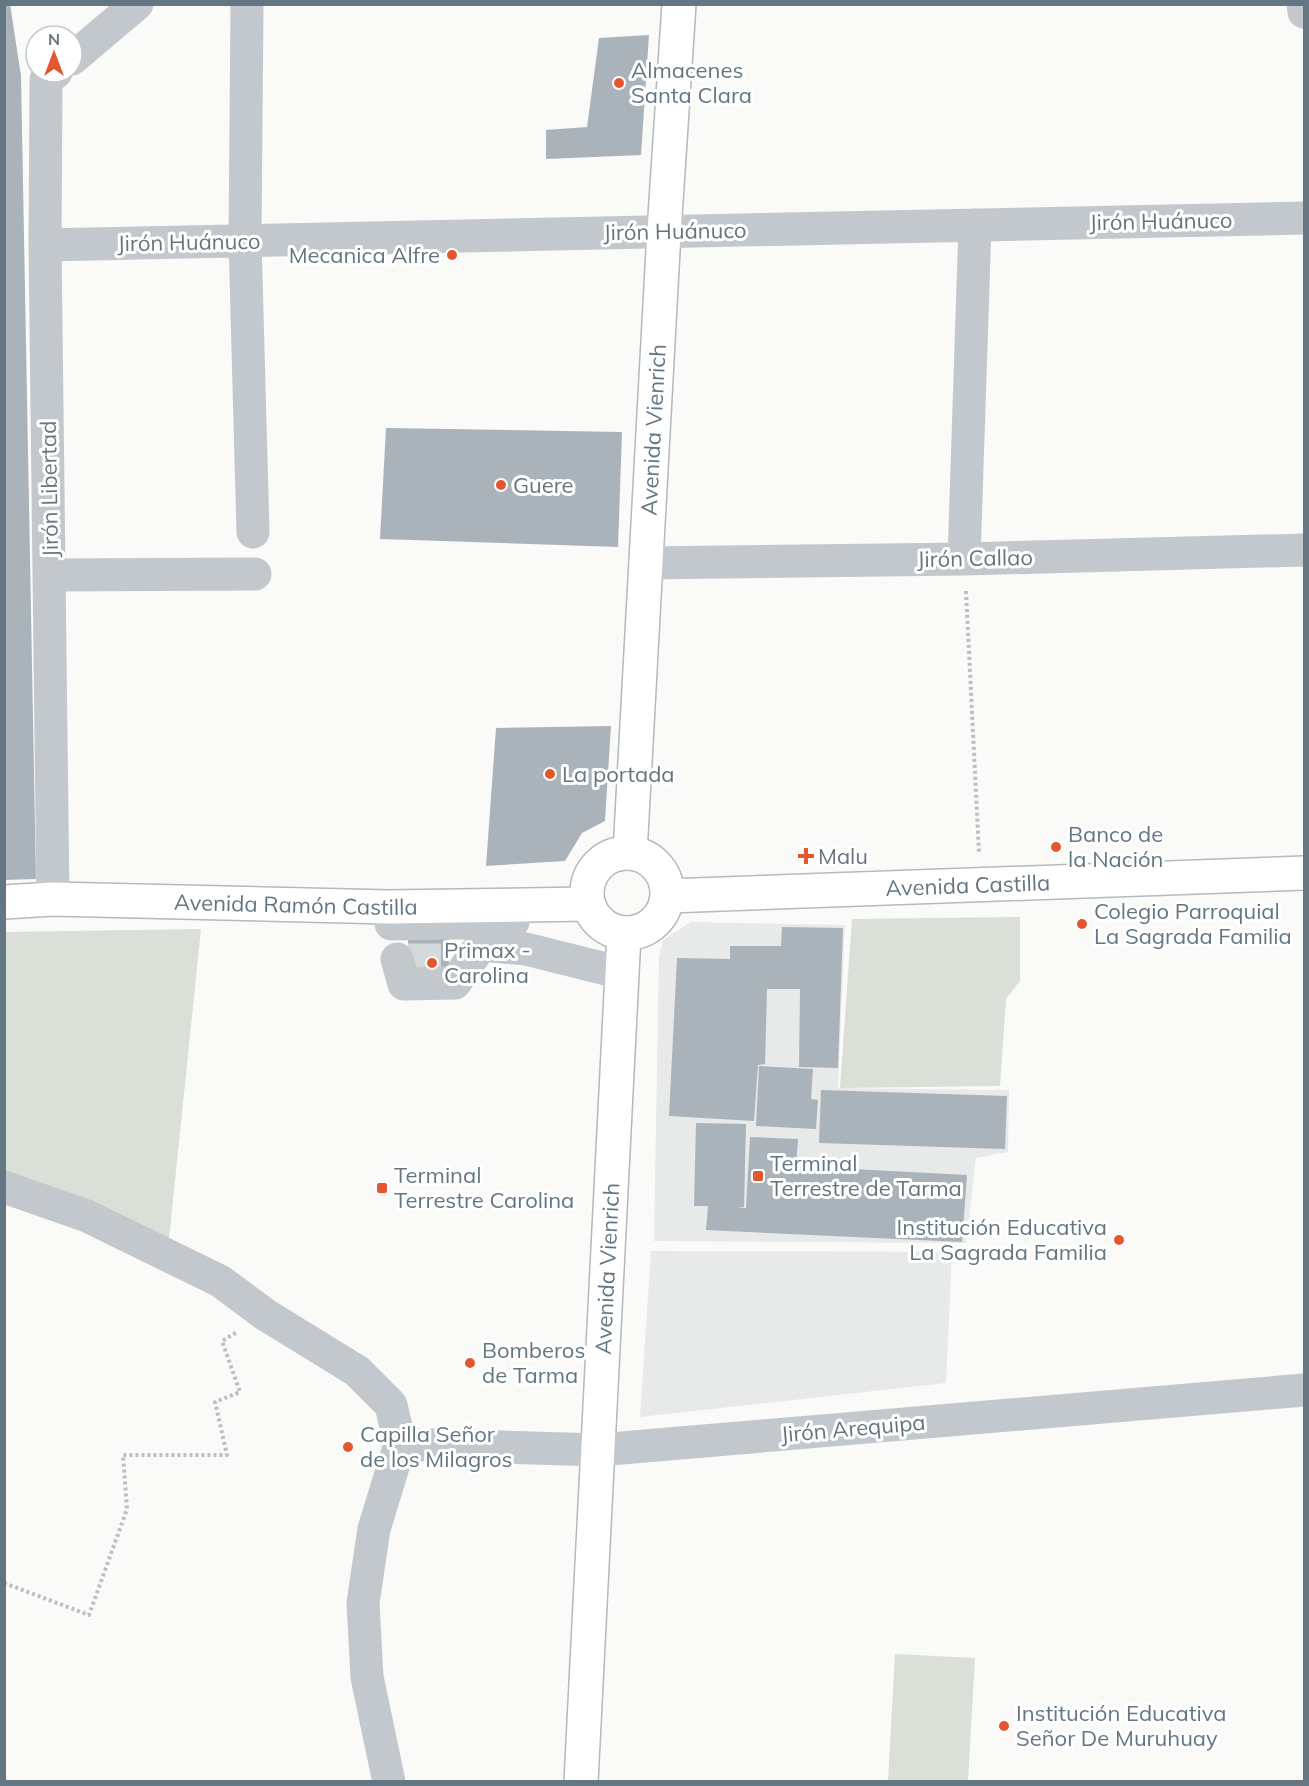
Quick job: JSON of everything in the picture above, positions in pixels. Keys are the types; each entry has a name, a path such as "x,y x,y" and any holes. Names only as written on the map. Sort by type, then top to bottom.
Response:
{"main road":[{"name":"Avenida Vienrich","path":"630,853 664,232 679,4"},
{"path":"630,853 643,856 662,872 668,896 665,908 649,928 637,933 624,934 601,925 592,915 587,904 586,891 596,868 606,859 618,854 630,853"},
{"name":"Avenida Castilla","path":"668,896 1305,873"},
{"name":"Avenida Ramón Castilla","path":"6,900 53,899 390,915 525,913 587,904"},
{"name":"Avenida Vienrich","path":"581,1782 624,934"}],"street":[{"path":"84,49 137,4"},
{"path":"246,4 245,240 253,532"},
{"path":"1303,4 1305,12"},
{"name":"Jirón Libertad","path":"51,84 45,245 53,899"},
{"name":"Jirón Huánuco","path":"45,245 1305,218"},
{"path":"964,559 975,225"},
{"name":"Jirón Callao","path":"645,563 964,559 1305,550"},
{"path":"50,575 255,574"},
{"path":"450,960 481,945 525,913"},
{"path":"390,915 403,959 404,984 455,983 481,945"},
{"path":"481,945 526,949 622,973"},
{"path":"4,1187 87,1216 220,1281 266,1316 357,1371 391,1406 400,1444 374,1529 363,1603 367,1677 389,1782"},
{"name":"Jirón Arequipa","path":"400,1444 598,1450 1305,1389"}],"path":[{"path":"964,559 980,884"},
{"path":"4,1583 89,1615 127,1509 123,1455 227,1455 215,1402 240,1392 222,1341 266,1316"}],"shaded area":[{"path":"1020,917 1020,981 1006,999 1000,1086 840,1088 852,919"},
{"path":"691,922 845,925 838,1088 1009,1090 1008,1152 976,1158 966,1243 654,1241 659,957 663,940"},
{"path":"201,929 169,1239 5,1174 4,932"},
{"path":"651,1251 952,1252 946,1383 640,1417"},
{"path":"895,1654 975,1658 968,1781 888,1781"}],"building":[{"path":"4,4 10,4 21,76 36,879 4,880"},
{"name":"Almacenes Santa Clara","path":"649,35 641,155 546,159 546,130 587,127 599,38"},
{"name":"Guere","path":"386,428 622,432 618,547 380,539"},
{"name":"La portada","path":"611,726 605,821 582,833 565,861 486,866 496,728"},
{"path":"782,927 843,928 838,1068 799,1067 800,989 767,989 765,1064 758,1065 754,1121 669,1116 677,958 730,959 730,946 781,946"},
{"path":"408,931 449,931 449,996 408,996"},
{"path":"759,1066 813,1069 811,1099 818,1100 816,1129 756,1126"},
{"path":"821,1090 1007,1096 1005,1149 819,1143"},
{"path":"696,1123 746,1124 744,1207 737,1208 746,1208 750,1137 798,1139 796,1166 967,1175 962,1242 706,1230 708,1206 694,1206"}],"tunnel":[{"path":"408,960 450,960"}],"place":[{"name":"Almacenes Santa Clara","path":"619,83"},
{"name":"Mecanica Alfre","path":"452,255"},
{"name":"Guere","path":"501,485"},
{"name":"La portada","path":"550,774"},
{"name":"Banco de la Nación","path":"1056,847"},
{"name":"Malu","path":"806,856"},
{"name":"Colegio Parroquial La Sagrada Familia","path":"1082,924"},
{"name":"Primax - Carolina","path":"432,963"},
{"name":"Terminal Terrestre de Tarma","path":"758,1176"},
{"name":"Terminal Terrestre Carolina","path":"382,1188"},
{"name":"Institución Educativa La Sagrada Familia","path":"1119,1240"},
{"name":"Bomberos de Tarma","path":"470,1363"},
{"name":"Capilla Señor de los Milagros","path":"348,1447"},
{"name":"Institución Educativa Señor De Muruhuay","path":"1004,1726"}]}
